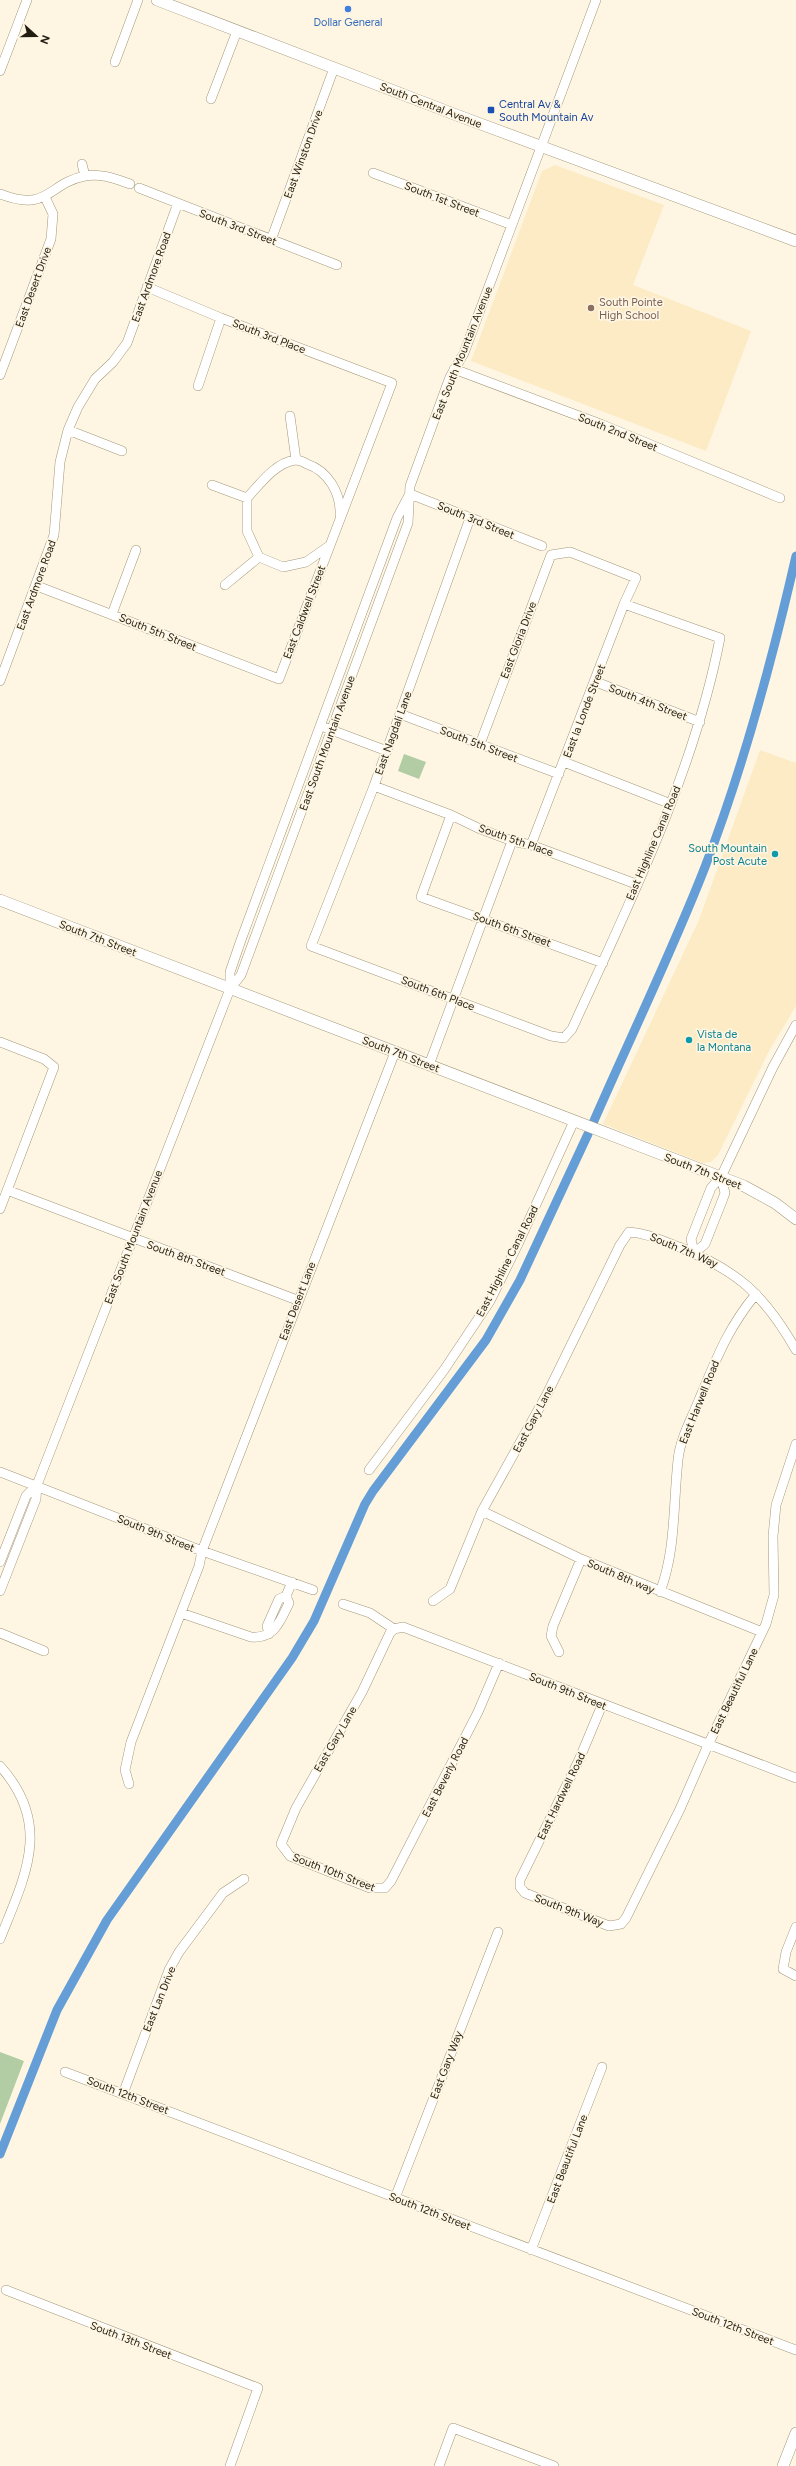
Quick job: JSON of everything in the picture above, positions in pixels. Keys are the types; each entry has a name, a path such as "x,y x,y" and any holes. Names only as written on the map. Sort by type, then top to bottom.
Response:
{"main road":[{"name":"South Central Avenue","path":"157,0 796,241"},
{"name":"South 7th Street","path":"0,900 721,1177 757,1192 796,1219"},
{"path":"783,2466 796,2433"}],"street":[{"path":"0,71 27,0"},
{"path":"115,62 138,0"},
{"name":"East South Mountain Avenue","path":"0,1591 36,1499 37,1485 132,1238 230,989 241,975 408,523 410,486 454,369 464,353 596,0"},
{"path":"211,99 238,31"},
{"name":"East Winston Drive","path":"271,240 334,68"},
{"path":"82,164 85,176"},
{"name":"South 1st Street","path":"373,173 512,225"},
{"path":"0,194 23,200 45,197 72,180 85,176 102,175 130,184"},
{"name":"South 3rd Street","path":"139,188 337,265"},
{"name":"East Desert Drive","path":"0,376 51,239 52,214 45,197"},
{"name":"East Ardmore Road","path":"0,681 37,586 54,535 60,462 68,430 78,407 95,379 113,362 127,343 146,287 178,204"},
{"name":"South 3rd Place","path":"146,287 221,318 392,383"},
{"path":"198,386 221,318"},
{"name":"South 2nd Street","path":"454,369 603,425 780,498"},
{"name":"East Caldwell Street","path":"279,680 392,383"},
{"path":"225,585 259,557 247,531 247,498 268,475 281,466 296,460 290,416"},
{"path":"68,430 122,451"},
{"name":"East Caldwell Street","path":"296,460 317,467 330,481 338,495 340,518"},
{"path":"212,485 247,498"},
{"name":"East South Mountain Avenue","path":"230,989 230,972 396,518 410,494"},
{"name":"South 3rd Street","path":"410,494 542,546"},
{"name":"East Nagdali Lane","path":"311,946 374,786 470,518"},
{"name":"East Caldwell Street","path":"259,557 283,567 306,562 330,544"},
{"path":"112,614 136,550"},
{"name":"East la Londe Street","path":"532,845 596,682 624,604 636,578 570,552"},
{"name":"East Gloria Drive","path":"480,744 551,555 570,552"},
{"name":"South 5th Street","path":"37,586 279,680"},
{"name":"East Highline Canal Road","path":"564,1038 572,1028 671,804 700,722 720,638 624,604"},
{"name":"South 4th Street","path":"596,682 700,722"},
{"name":"South 5th Street","path":"400,714 559,774"},
{"path":"320,726 387,750"},
{"path":"564,762 671,804"},
{"name":"South 5th Place","path":"374,786 451,815 478,828 512,841 532,845 636,884"},
{"name":"South 6th Street","path":"451,815 421,897 602,962"},
{"path":"429,1065 512,841"},
{"name":"South 6th Place","path":"311,946 551,1036 564,1038"},
{"path":"721,1177 725,1193 704,1244 694,1253 691,1239 711,1188 721,1177 773,1067 796,1026"},
{"path":"0,1042 44,1059 54,1067 0,1209"},
{"name":"East Desert Lane","path":"129,1784 125,1770 131,1742 199,1566 202,1551 297,1300 395,1052"},
{"name":"East Highline Canal Road","path":"369,1470 444,1370 490,1301 519,1242 574,1121"},
{"name":"South 8th Street","path":"7,1190 297,1300"},
{"path":"698,1222 711,1227"},
{"name":"South 7th Way","path":"629,1232 643,1233 694,1253 725,1268 748,1285 756,1294 773,1314 796,1350"},
{"name":"East Gary Lane","path":"433,1601 450,1589 482,1512 547,1394 620,1245 629,1232"},
{"name":"East Harwell Road","path":"660,1592 668,1572 672,1546 681,1445 725,1337 740,1313 756,1294"},
{"name":"East Beautiful Lane","path":"621,1924 626,1918 680,1809 718,1723 762,1632 774,1595 773,1536 776,1505 796,1444"},
{"name":"South 9th Street","path":"0,1472 37,1485 202,1551 314,1590"},
{"name":"East South Mountain Avenue","path":"0,1562 26,1496 37,1485"},
{"name":"South 8th way","path":"482,1512 581,1559 762,1632"},
{"path":"559,1652 551,1636 553,1626 581,1559"},
{"path":"269,1634 267,1626 279,1599 286,1596 292,1582"},
{"path":"181,1613 251,1637 260,1638 277,1628 289,1603 286,1596"},
{"name":"South 9th Street","path":"343,1604 370,1614 394,1629 403,1627 796,1778"},
{"path":"273,1613 282,1617"},
{"name":"East Gary Lane","path":"284,1851 281,1844 296,1808 362,1692 390,1632 394,1629"},
{"path":"0,1633 44,1651"},
{"name":"East Beverly Road","path":"385,1888 391,1881 464,1740 499,1663"},
{"name":"East Hardwell Road","path":"520,1887 520,1880 524,1870 579,1760 602,1704"},
{"path":"0,1766 14,1782 23,1800 29,1819 32,1846 27,1872 0,1939"},
{"name":"South 10th Street","path":"284,1851 290,1856 370,1888 385,1888"},
{"name":"East Lan Drive","path":"123,2094 169,1970 179,1952 223,1893 244,1879"},
{"name":"South 9th Way","path":"520,1887 525,1893 609,1926 621,1924"},
{"path":"796,1927 786,1952 783,1969 796,1976"},
{"name":"East Gary Way","path":"395,2198 498,1932"},
{"name":"East Beautiful Lane","path":"531,2250 602,2067"},
{"name":"South 12th Street","path":"65,2072 796,2350"},
{"name":"South 13th Street","path":"6,2290 258,2388 230,2466"},
{"path":"439,2466 453,2428 554,2466"}],"shaded area":[{"name":"South Pointe High School","path":"555,165 664,205 633,285 751,331 706,451 471,361 542,171"},
{"path":"760,750 796,763 796,1006 769,1051 718,1155 711,1162 703,1163 603,1124 699,920"}],"green space":[{"path":"404,754 426,762 419,779 398,771"},
{"path":"0,2052 24,2061 0,2124"}],"waterway":[{"path":"593,1123 678,932 719,829 745,752 767,674 796,556"},
{"path":"0,2154 57,2010 107,1920 292,1658 314,1621 365,1504 373,1491 486,1340 520,1280 588,1134"}],"place":[{"name":"Dollar General","path":"348,9"},
{"name":"Central Av & South Mountain Av","path":"491,110"},
{"name":"South Pointe High School","path":"591,308"},
{"name":"South Mountain Post Acute","path":"775,854"},
{"name":"Vista de la Montana","path":"689,1040"}]}
